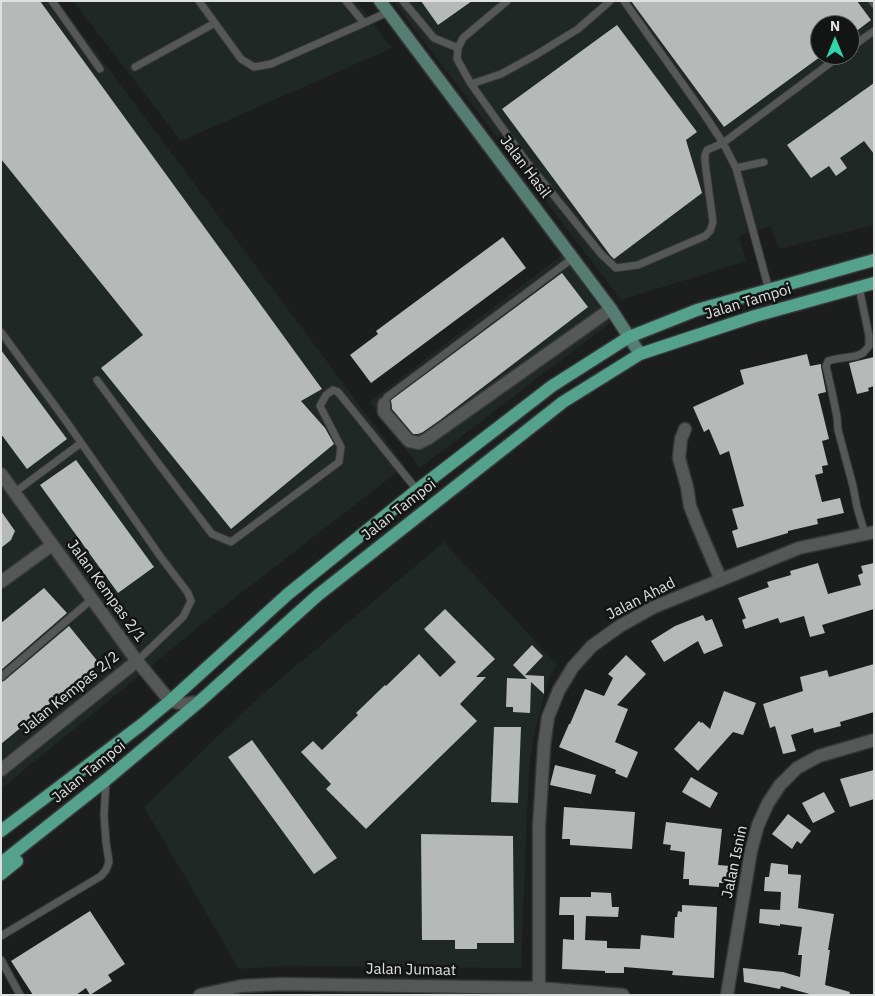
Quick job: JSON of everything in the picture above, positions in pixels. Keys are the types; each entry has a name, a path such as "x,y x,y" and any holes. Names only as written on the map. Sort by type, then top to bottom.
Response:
{"main road":[{"name":"Jalan Tampoi","path":"1,831 133,731 170,701 288,594 552,386 629,337 697,310 874,260"},
{"name":"Jalan Tampoi","path":"1,863 106,780 199,702 318,594 563,402 640,354 754,316 874,283"},
{"path":"1,874 24,855 57,819"}],"street":[{"name":"Jalan Hasil","path":"380,1 611,309 640,354"},
{"path":"384,404 384,412 409,441 418,443 427,439 611,309"},
{"path":"686,429 681,439 679,458 690,506 721,580"},
{"name":"Jalan Kempas 2/1","path":"1,474 137,661 170,701"},
{"name":"Jalan Ahad","path":"538,988 538,826 544,746 548,718 559,690 573,667 592,646 620,626 654,607 799,548 869,533"},
{"path":"1,582 52,545"},
{"name":"Jalan Kempas 2/2","path":"1,770 137,661"},
{"path":"170,701 184,704 199,702"},
{"name":"Jalan Isnin","path":"727,995 751,851 758,825 768,803 780,785 797,768 819,756 874,740"},
{"name":"Jalan Jumaat","path":"200,995 241,986 281,984 538,988 623,995"}],"lane":[{"path":"52,1 100,69"},
{"path":"198,1 241,59 254,67 271,64 388,12"},
{"path":"346,1 364,23"},
{"path":"403,1 434,38 458,48"},
{"path":"507,1 463,38 458,48 457,60 526,161 601,254 616,268 638,265 705,236 710,231 713,222 704,162 704,155 707,150 723,143 828,65"},
{"path":"472,84 501,74 534,56 578,29 610,1"},
{"path":"624,1 723,143 736,168 769,290"},
{"path":"135,67 215,23"},
{"path":"860,41 874,31"},
{"path":"736,168 764,162"},
{"path":"384,404 387,397 573,258"},
{"path":"859,287 869,336 869,346 863,353 828,361 826,366 838,430 857,507 869,533"},
{"path":"1,332 192,601 183,617 137,661"},
{"path":"97,380 154,459 212,534 231,542 339,462 341,447 320,406 326,395 333,390 338,392 418,490"},
{"path":"15,492 81,443"},
{"path":"1,677 92,599"},
{"path":"1,936 101,876 106,870 109,862 104,815 106,780"},
{"path":"1,960 20,995"}],"shaded area":[{"path":"1,1 58,1 405,466 218,611 1,789"},
{"path":"73,1 356,1 392,48 181,141"},
{"path":"393,1 874,1 874,225 779,249 771,226 739,236 746,261 621,300"},
{"path":"562,255 610,323 420,468 369,402"},
{"path":"444,542 557,665 549,677 537,722 530,760 521,968 286,966 239,969 144,807 272,686"},
{"path":"361,992 404,995 218,995"}],"building":[{"path":"1,1 40,1 322,389 301,401 325,428 334,444 231,529 101,368 143,335 1,159"},
{"path":"421,1 472,1 438,25"},
{"path":"631,1 857,1 871,20 860,28 860,15 810,15 810,64 724,127"},
{"path":"617,25 697,132 686,140 702,193 614,259 502,109"},
{"path":"874,83 874,154 864,141 840,158 847,168 836,176 829,166 811,178 787,145"},
{"path":"503,237 526,268 371,383 350,355 378,334 376,331"},
{"path":"562,273 588,307 440,420 423,432 413,434 392,409 391,400"},
{"path":"1,350 67,439 27,469 1,434"},
{"path":"807,354 810,366 821,364 826,392 818,394 829,439 822,441 828,465 822,466 823,473 815,475 822,502 840,498 844,513 817,519 818,524 788,531 788,533 737,548 732,531 738,529 732,509 744,506 729,451 720,455 709,429 704,432 693,407 744,384 740,370"},
{"path":"874,357 874,386 868,388 869,391 857,394 849,363"},
{"path":"76,460 154,567 118,593 40,485"},
{"path":"1,511 15,531 11,540 1,548"},
{"path":"818,563 828,594 861,585 858,575 863,573 861,566 874,563 874,609 822,625 825,633 810,637 804,616 780,623 778,618 745,629 742,620 746,618 738,598 769,587 767,582 791,575 790,571"},
{"path":"44,588 67,613 1,670 1,623"},
{"path":"445,609 495,659 476,677 486,677 460,704 477,721 366,829 326,789 331,784 301,752 313,741 322,750 358,715 356,713 419,654 440,677 456,662 424,629"},
{"path":"703,615 706,621 712,619 723,646 704,654 698,641 664,662 651,641 675,626"},
{"path":"69,626 99,663 1,744 1,682"},
{"path":"532,645 543,656 525,675 544,676 544,694 531,682 530,713 513,712 513,707 506,707 507,678 527,679 513,665"},
{"path":"626,655 646,674 617,705 628,709 615,742 638,752 627,778 615,773 616,770 559,747 585,689 604,696 613,678 608,674"},
{"path":"874,664 874,712 840,722 841,726 814,733 813,728 791,735 796,751 783,754 775,726 770,728 763,704 803,691 800,677 827,670 829,677"},
{"path":"724,691 756,703 743,735 733,732 698,771 674,749 699,721 710,729"},
{"path":"494,727 521,727 518,803 491,802"},
{"path":"252,740 337,858 314,874 228,757"},
{"path":"555,765 596,775 591,794 550,785"},
{"path":"874,770 874,799 850,807 840,779"},
{"path":"691,777 718,793 710,808 682,792"},
{"path":"824,792 835,812 813,823 802,803"},
{"path":"564,807 635,812 632,849 570,845 570,839 562,839"},
{"path":"788,814 811,831 801,844 797,841 792,849 772,834"},
{"path":"666,822 722,829 718,865 730,866 729,883 719,883 719,887 689,885 689,879 683,879 685,852 670,850 671,845 663,844"},
{"path":"421,834 513,836 514,943 477,943 477,949 455,949 455,940 422,940"},
{"path":"771,863 788,865 788,874 801,875 798,908 834,914 825,985 850,992 849,995 813,995 781,986 780,989 744,982 743,968 783,972 800,977 802,955 798,955 802,927 759,923 760,909 780,910 781,892 764,891 765,877 769,877"},
{"path":"591,892 611,893 612,907 619,907 618,917 586,916 585,940 607,941 607,948 640,949 641,935 674,938 675,917 677,917 678,911 682,912 682,905 717,907 714,978 672,975 673,971 624,967 624,973 562,969 563,939 574,940 574,915 559,915 560,897 591,897"},
{"path":"90,911 125,964 108,975 112,981 90,995 86,988 76,995 33,995 11,961"}]}
